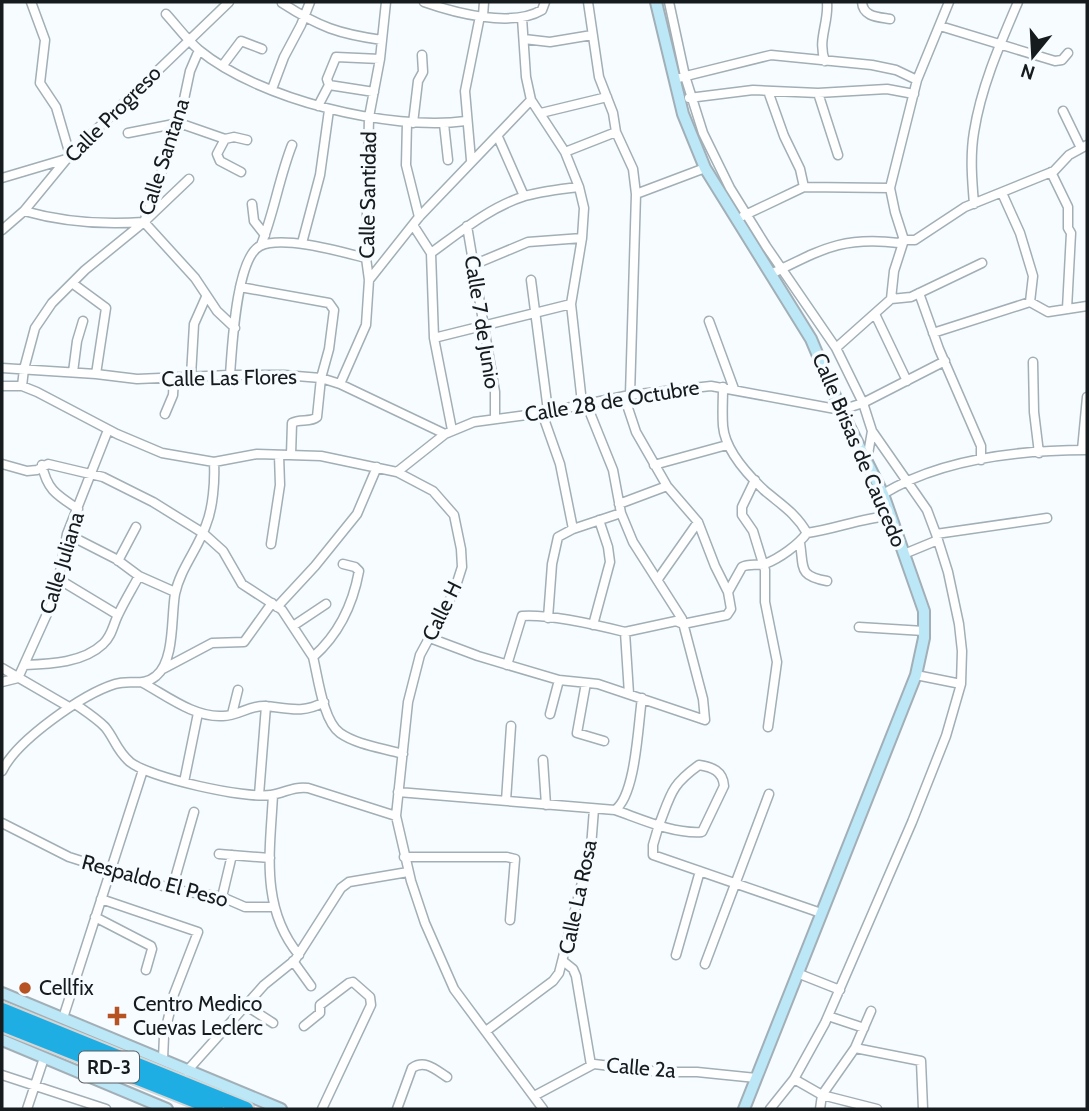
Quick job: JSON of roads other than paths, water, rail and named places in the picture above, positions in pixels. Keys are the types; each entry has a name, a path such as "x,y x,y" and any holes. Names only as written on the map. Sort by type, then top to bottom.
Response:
{"highway":[{"name":"RD-3","path":"2,1010 246,1109"},
{"name":"RD-3","path":"2,1024 216,1109"}],"street":[{"path":"2,178 68,157 56,107 40,83 45,40 31,2"},
{"name":"Calle Progreso","path":"2,230 24,211 68,157 229,2"},
{"path":"272,89 310,2"},
{"name":"Calle Santidad","path":"340,384 366,325 369,280 366,258 369,117 380,59 386,2"},
{"path":"424,2 450,11 522,18 542,10 545,2"},
{"path":"471,160 466,121 468,73 484,2"},
{"path":"507,665 522,616 535,615 625,632 676,621 683,624 727,615 731,609 728,592 698,522 667,486 654,465 636,432 627,395 636,194 633,169 616,132 613,113 599,78 588,2"},
{"name":"Calle Brisas de Caucedo","path":"656,2 680,78 679,100 682,114 706,169 742,216 771,274 811,339 841,410 883,494 924,611 924,631 916,675 744,1109"},
{"path":"669,2 680,78 742,216 783,268 836,348 863,403 872,431 927,510 948,572 962,651 961,684 946,736 912,822 828,1016 794,1079 770,1109"},
{"path":"825,61 821,41 827,2"},
{"path":"862,2 869,15 890,19"},
{"path":"891,299 894,271 904,240 890,188 917,80 949,2"},
{"path":"974,204 971,170 974,132 988,78 1018,2"},
{"path":"282,3 334,31 382,40"},
{"path":"166,15 199,50 223,65 272,89 329,110 410,122 444,124 466,121"},
{"path":"430,638 559,681 598,684 705,720 703,699 683,624 633,542 620,509 612,470 584,403 571,304 584,208 565,152 531,100 526,77 522,18"},
{"path":"940,26 1059,62 1068,53"},
{"path":"524,39 550,42 592,35"},
{"path":"223,65 241,41 262,49"},
{"name":"Calle Santana","path":"22,386 35,328 52,303 131,230 144,222 178,122 190,71 199,50"},
{"path":"419,217 406,165 410,122 418,81 423,72 422,55"},
{"path":"680,78 771,55 872,65 896,70 917,80"},
{"path":"329,85 327,79 336,57 380,59"},
{"path":"318,106 329,85"},
{"path":"329,85 374,92"},
{"path":"679,100 753,90 818,93 887,89 914,94"},
{"path":"768,91 783,136 800,169 804,187"},
{"path":"818,93 838,155"},
{"path":"541,113 607,97"},
{"path":"369,280 419,217 531,100"},
{"path":"302,243 320,175 329,110"},
{"path":"771,274 828,247 851,241 899,243 915,240 965,207 1051,172 1069,155 1084,146 1063,111"},
{"path":"128,133 178,122 225,139 234,137 247,140"},
{"path":"444,124 448,160"},
{"path":"565,152 616,132"},
{"path":"498,136 524,197"},
{"path":"225,139 217,154 218,158 241,172"},
{"path":"230,375 240,286 253,252 261,245 265,235 284,164 292,145"},
{"path":"636,194 718,165"},
{"path":"1051,172 1063,192 1068,208 1070,259 1067,309"},
{"path":"24,211 45,217 83,221 121,224 144,222 189,178"},
{"path":"431,253 467,226 510,202 579,187"},
{"path":"742,216 804,187 890,188"},
{"path":"1002,193 1020,233 1033,276 1030,302"},
{"path":"252,204 254,221 265,235"},
{"path":"144,222 195,278 206,297 235,328"},
{"path":"413,225 431,253 434,338 449,432"},
{"name":"Calle 7 de Junio","path":"467,226 495,392 495,419"},
{"path":"473,265 528,242 582,238"},
{"path":"261,245 302,243 366,258"},
{"path":"836,348 891,299 919,293 982,263"},
{"path":"531,280 545,412 573,529"},
{"path":"72,283 106,308 96,374"},
{"path":"240,286 332,306 334,310 329,349 321,378 317,417 292,423 290,455"},
{"path":"919,293 981,446 981,460"},
{"path":"191,376 194,324 206,297"},
{"path":"933,333 1030,302 1048,312 1087,306"},
{"path":"434,338 571,304"},
{"path":"875,314 906,381"},
{"path":"73,372 83,321"},
{"path":"709,321 734,389"},
{"path":"811,339 823,330"},
{"path":"841,410 863,403 945,361"},
{"path":"1033,362 1032,390 1039,453"},
{"name":"Calle Las Flores","path":"2,368 137,379 230,375 321,378 449,432"},
{"path":"165,414 173,395 174,378"},
{"name":"Calle H","path":"2,386 22,386 37,392 108,430 162,453 214,462 257,454 321,456 397,472 433,491 454,515 462,567 454,592 420,655 408,702 396,817 408,872 425,923 454,989 543,1109"},
{"name":"Calle 28 de Octubre","path":"397,472 449,432 474,422 545,412 627,395 711,386 841,410"},
{"path":"723,387 723,427 727,445 755,480 789,508 807,533"},
{"path":"883,494 906,480 930,471 981,460 1085,450 1087,397"},
{"name":"Calle Juliana","path":"18,678 44,625 60,580 67,534 108,430"},
{"path":"867,460 872,431"},
{"path":"654,465 727,445"},
{"path":"271,544 280,485 279,455"},
{"path":"163,669 171,637 175,592 208,522 214,462"},
{"path":"2,464 27,471 37,470 42,465 57,465 92,473 153,502 203,533 223,551 242,584 274,605 293,626 313,657 324,702 332,724 339,732 403,754"},
{"path":"42,465 50,488 78,509"},
{"path":"2,771 5,764 21,748 54,717 72,705 114,684 143,683 151,680 163,669 212,643 244,642 274,605 315,566 357,514 377,467"},
{"path":"755,480 742,507 742,515 753,531 763,565 765,602 777,662 768,727"},
{"path":"548,618 554,544 558,537 667,486"},
{"path":"728,592 742,567 763,565 800,542 807,533 834,529 870,517 890,516"},
{"path":"904,554 937,537 1048,518"},
{"path":"593,625 611,562 598,520"},
{"path":"658,579 698,522"},
{"path":"118,561 136,527"},
{"path":"67,534 118,561 139,576 175,592"},
{"path":"800,542 805,573 813,579 827,581"},
{"path":"313,657 332,636 348,610 359,571 344,564"},
{"path":"24,665 58,663 92,652 104,644 139,576"},
{"path":"60,580 118,615"},
{"path":"293,626 317,610 323,601"},
{"path":"859,627 924,631"},
{"path":"625,632 629,694"},
{"path":"2,668 91,714 106,729 115,747 143,770 184,782 259,795 273,795 292,787 308,788 396,817"},
{"path":"916,675 961,684"},
{"path":"2,682 18,678"},
{"path":"550,714 559,681"},
{"path":"143,683 198,713 225,716 253,707 266,706 306,710 324,702"},
{"path":"586,683 577,733 604,741"},
{"path":"232,714 238,690"},
{"path":"615,810 622,805 630,782 642,698"},
{"path":"259,795 265,741 262,727 266,706"},
{"path":"184,782 198,713"},
{"path":"506,801 511,726"},
{"path":"543,760 546,805"},
{"path":"398,792 615,810 659,825 694,833 702,832 724,786 724,778 714,767 699,765 679,779 659,825 653,855 821,913"},
{"path":"63,1018 143,770"},
{"path":"705,964 769,794"},
{"path":"273,795 270,858 274,907 281,929 311,986"},
{"name":"Calle La Rosa","path":"486,1031 553,981 564,961 591,847 594,809"},
{"path":"172,889 194,812"},
{"name":"Respaldo El Peso","path":"2,823 69,857 110,870 172,889 222,897 244,907 274,907"},
{"path":"219,854 270,858"},
{"path":"222,897 232,855"},
{"path":"404,857 515,859 510,920"},
{"path":"676,955 700,871"},
{"path":"187,1071 264,985 296,958 341,888 349,882 408,872"},
{"path":"101,899 198,932 174,994 164,1036 163,1059"},
{"path":"95,917 151,946 146,970"},
{"path":"564,961 576,976 591,1065"},
{"path":"797,973 840,990"},
{"path":"304,1026 320,1013 320,1005 349,983 353,982 370,997 372,1005 321,1109"},
{"path":"2,993 281,1109"},
{"path":"245,1005 273,1023"},
{"path":"820,1109 822,1095 855,1048 871,1011"},
{"path":"828,1016 864,1028"},
{"path":"2,1040 153,1107 167,1109"},
{"path":"855,1048 920,1061 923,1109"},
{"path":"27,1109 44,1058"},
{"path":"397,1109 412,1068 416,1065 428,1065 447,1077"},
{"name":"Calle 2a","path":"534,1096 591,1065 756,1078"},
{"path":"2,1076 106,1109"},
{"path":"794,1079 822,1095 875,1109"}],"place":[{"name":"Cellfix","path":"25,988"},
{"name":"Centro Medico Cuevas Leclerc","path":"117,1016"}]}
